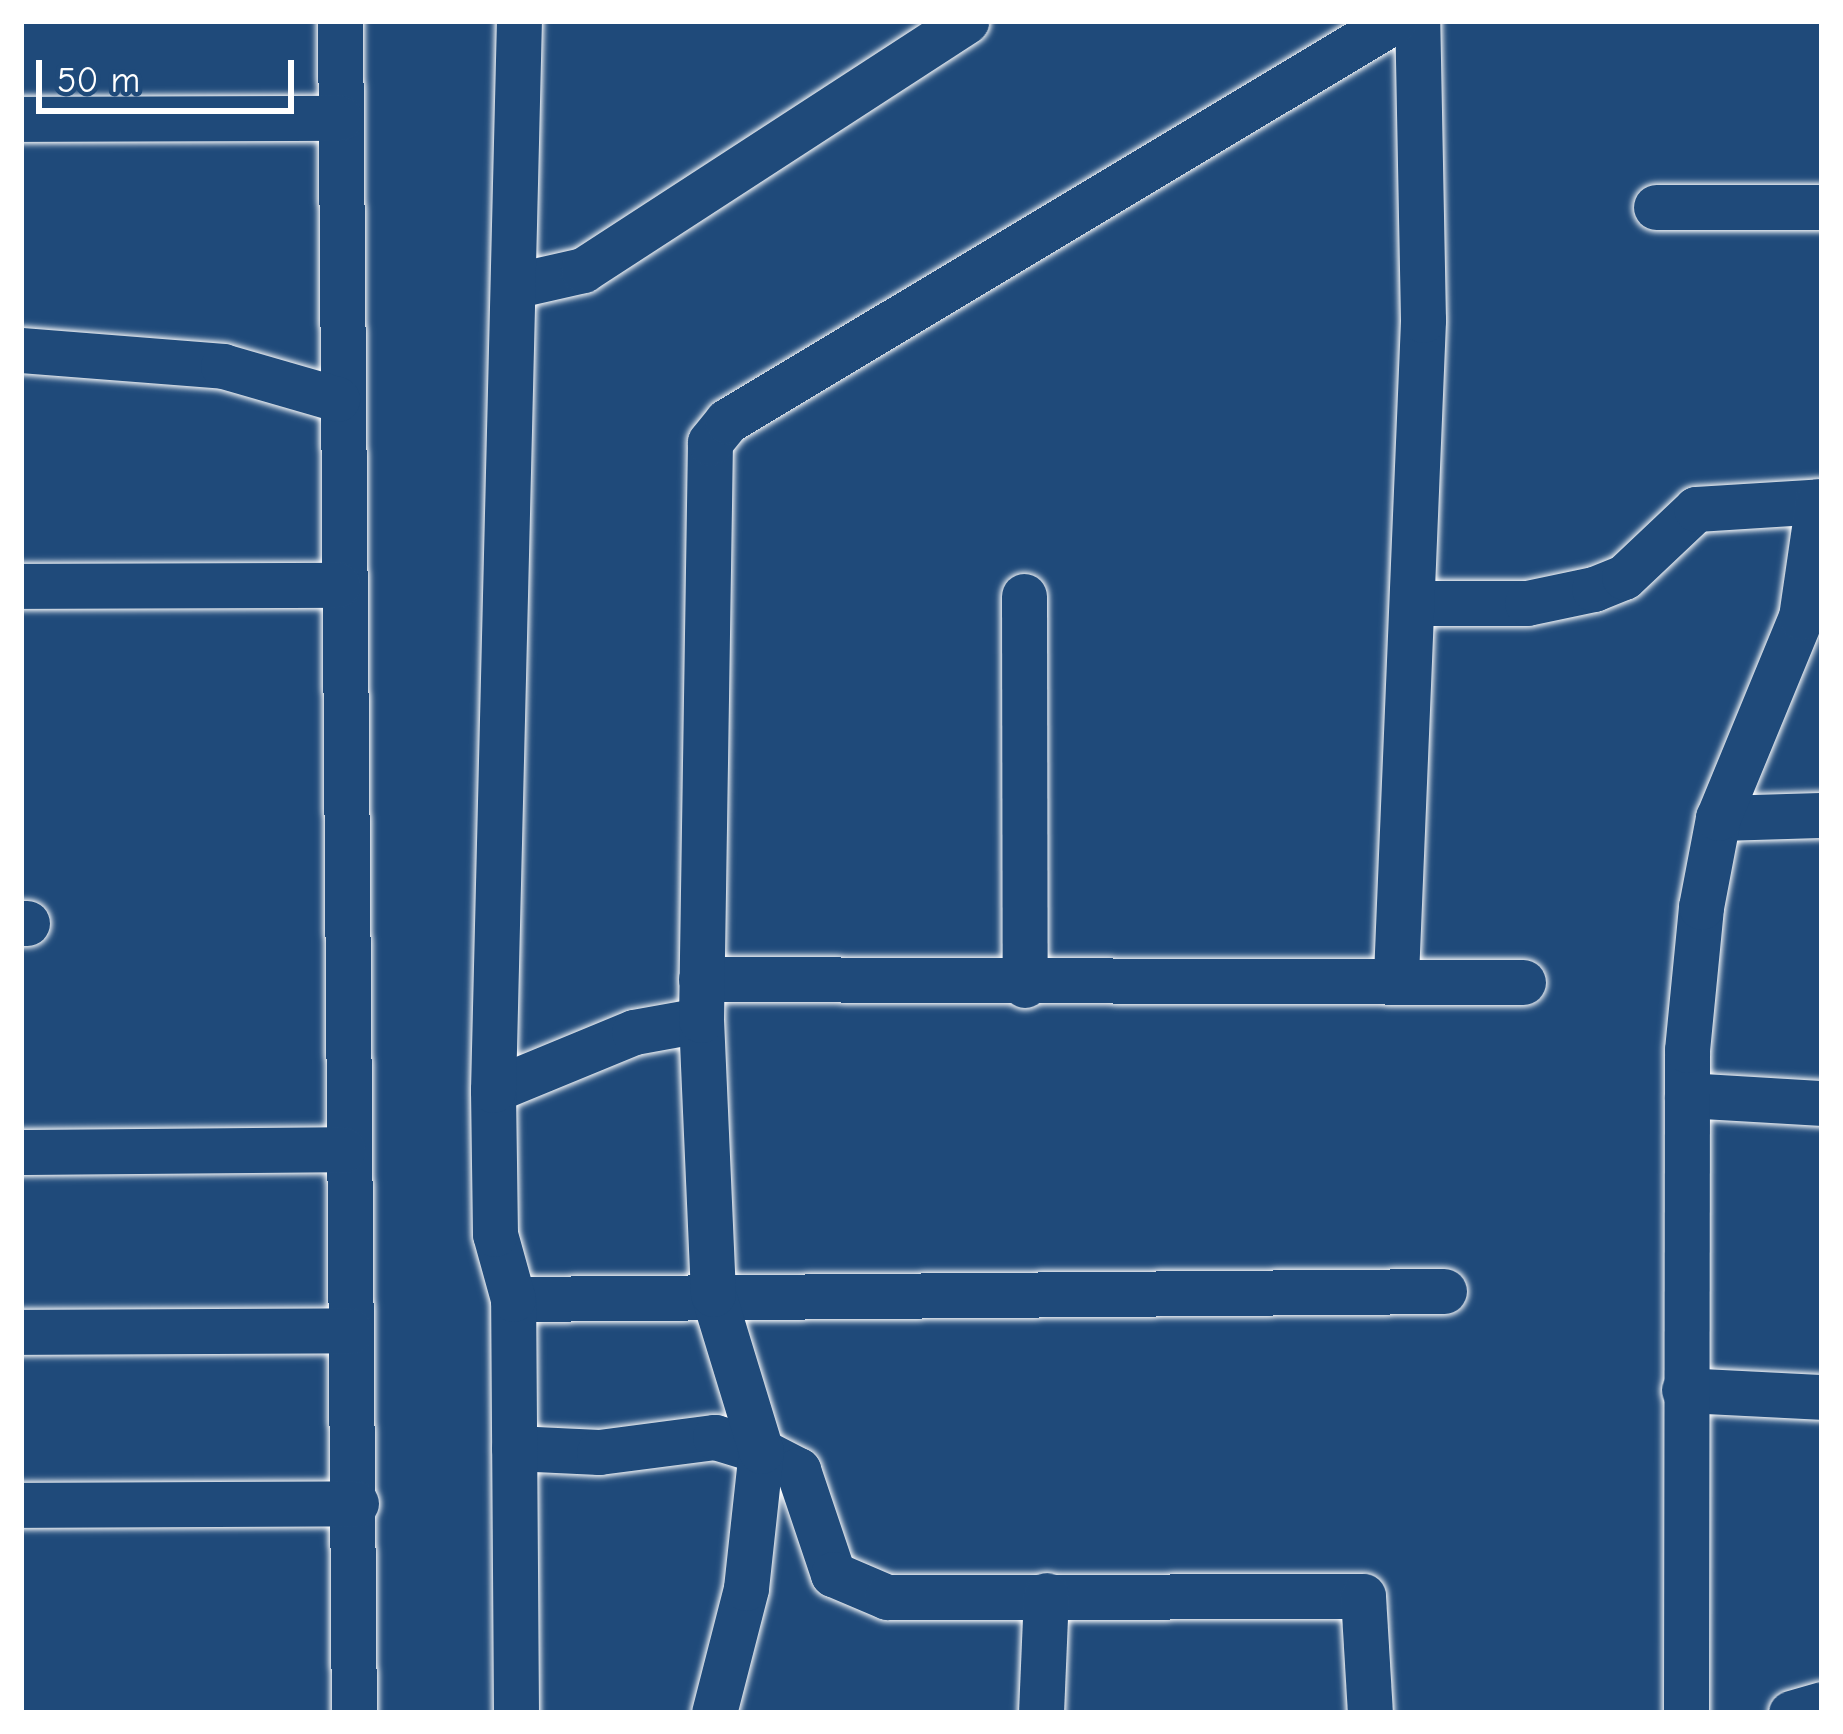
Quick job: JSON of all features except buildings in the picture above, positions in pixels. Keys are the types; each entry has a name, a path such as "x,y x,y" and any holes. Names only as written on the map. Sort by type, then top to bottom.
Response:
{"street":[{"path":"340,21 338,585 343,1149 356,1503 354,1713"},
{"path":"516,1713 513,1299 495,1234 493,1090 517,285 519,21"},
{"path":"517,285 583,270 966,21"},
{"path":"714,1713 746,1588 760,1451 713,1294 701,1000 710,442 727,421 1394,21"},
{"path":"1396,976 1414,603 1417,21"},
{"path":"21,119 340,118"},
{"path":"1656,207 1822,207"},
{"path":"21,350 223,366 337,398"},
{"path":"1414,603 1527,603 1594,589 1624,577 1696,509 1820,501 1801,617 1718,818 1687,1095 1686,1713"},
{"path":"21,586 338,585"},
{"path":"1024,596 1025,985"},
{"path":"1718,818 1822,815"},
{"path":"493,1090 701,1000 1025,985 1396,976 1522,982"},
{"path":"1687,1095 1822,1103"},
{"path":"21,1152 343,1149"},
{"path":"513,1299 1444,1291"},
{"path":"21,1332 350,1330"},
{"path":"1684,1390 1822,1397"},
{"path":"514,1448 599,1452 715,1437 760,1451 798,1470 833,1574 858,1592 1363,1596 1370,1713"},
{"path":"21,1505 356,1503"},
{"path":"1041,1713 1046,1595"},
{"path":"1791,1713 1822,1704"}]}
